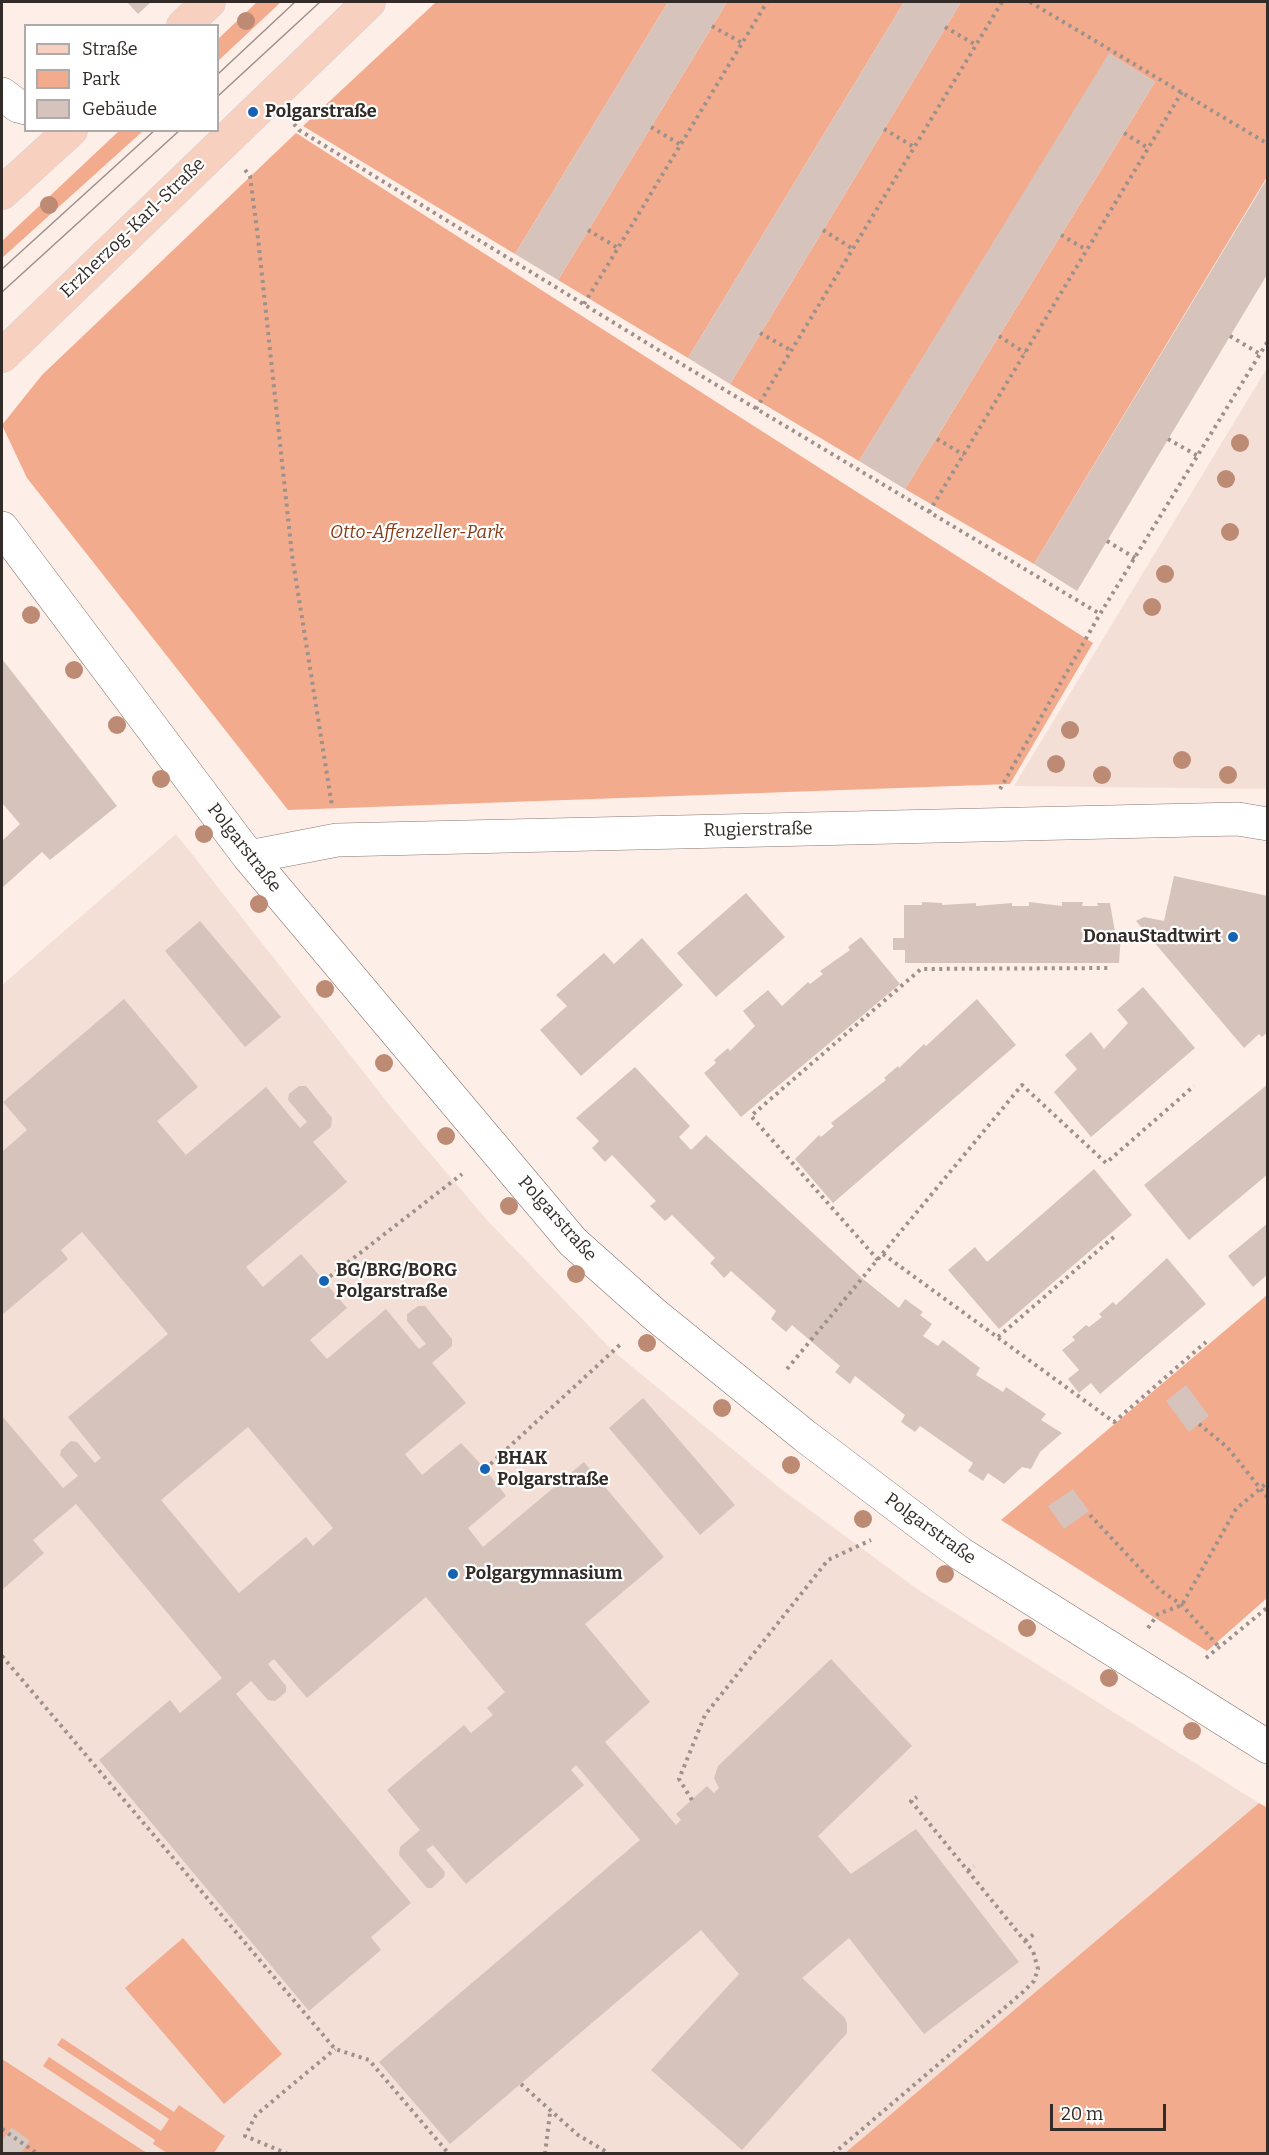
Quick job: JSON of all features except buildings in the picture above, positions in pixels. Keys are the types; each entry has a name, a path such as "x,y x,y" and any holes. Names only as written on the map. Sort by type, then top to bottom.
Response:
{"main road":[{"path":"185,24 208,2"},
{"name":"Erzherzog-Karl-Straße","path":"2,356 369,2"},
{"path":"2,193 69,132"}],"street":[{"path":"2,94 18,106 24,108"},
{"name":"Polgarstraße","path":"2,528 249,857 573,1242 654,1314 806,1436 961,1554 1268,1747"},
{"name":"Rugierstraße","path":"249,857 338,840 1227,819 1268,824"}],"path":[{"path":"584,304 767,2"},
{"path":"756,409 1002,2"},
{"path":"1030,2 1268,144"},
{"path":"712,26 742,43"},
{"path":"945,27 976,45"},
{"path":"929,512 1182,92"},
{"path":"289,119 299,130 756,409 1100,615"},
{"path":"651,127 681,145"},
{"path":"884,129 914,147"},
{"path":"1124,133 1148,148"},
{"path":"241,165 250,176 292,555 333,810"},
{"path":"588,230 618,248"},
{"path":"823,230 853,249"},
{"path":"1061,235 1087,250"},
{"path":"760,333 792,351"},
{"path":"999,336 1025,353"},
{"path":"1230,336 1260,354"},
{"path":"995,797 1100,615 1268,341"},
{"path":"937,438 964,455"},
{"path":"1168,439 1198,456"},
{"path":"1107,541 1135,558"},
{"path":"878,1260 751,1116 921,969 1109,968"},
{"path":"787,1369 1022,1085 1106,1163 1194,1086"},
{"path":"324,1281 462,1174"},
{"path":"998,1337 1116,1235"},
{"path":"883,1254 1114,1422 1206,1342"},
{"path":"485,1469 623,1342"},
{"path":"1199,1424 1227,1447 1268,1498"},
{"path":"1127,1658 1158,1614 1182,1605 1236,1509 1268,1482"},
{"path":"1090,1515 1160,1590 1182,1605 1219,1647"},
{"path":"692,1800 679,1779 705,1715 828,1560 871,1540"},
{"path":"1206,1658 1268,1607"},
{"path":"2,1656 335,2049 369,2060 449,2154"},
{"path":"833,2154 1034,1981 1038,1969 1033,1952 1025,1941 911,1801 916,1797"},
{"path":"968,1871 974,1866"},
{"path":"1025,1941 1034,1934"},
{"path":"288,2154 245,2136 256,2115 335,2049"},
{"path":"521,2084 578,2135 610,2154"},
{"path":"545,2154 550,2112"},
{"path":"2,2129 38,2154"}],"shaded area":[{"path":"1267,368 1267,789 1014,786"},
{"path":"176,834 395,1112 486,1219 613,1351 781,1489 920,1591 1259,1803 845,2153 147,2153 2,2059 2,985"}],"green space":[{"path":"257,2 281,2 219,60 219,38"},
{"path":"436,2 668,2 515,254 303,126"},
{"path":"727,2 904,2 688,358 558,280"},
{"path":"961,2 1267,2 1267,177 1034,564 905,489 1155,82 1110,54 859,461 730,384"},
{"path":"118,132 142,132 2,258 2,241"},
{"name":"Otto-Affenzeller-Park","path":"296,133 1093,643 1010,784 288,810 27,478 2,425 42,375"},
{"path":"1267,1295 1267,1598 1207,1651 1001,1520"},
{"path":"1259,1803 1268,1808 1267,2153 845,2153"},
{"path":"183,1938 282,2054 224,2104 125,1988"},
{"path":"62,2038 174,2112 179,2105 225,2136 214,2153 167,2153 153,2144 155,2140 43,2066 49,2057 161,2131 169,2119 57,2045"},
{"path":"2,2059 147,2153 2,2153"}],"tunnel":[{"path":"2,2141 20,2154"}],"tram line":[{"path":"219,73 295,2"},
{"path":"219,95 320,2"},
{"path":"2,269 153,132"},
{"path":"2,292 178,132"}],"place":[{"name":"Polgarstraße","path":"253,112"},
{"name":"DonauStadtwirt","path":"1233,937"},
{"name":"BG/BRG/BORG Polgarstraße","path":"324,1281"},
{"name":"BHAK Polgarstraße","path":"485,1469"},
{"name":"Polgargymnasium","path":"453,1574"}]}
